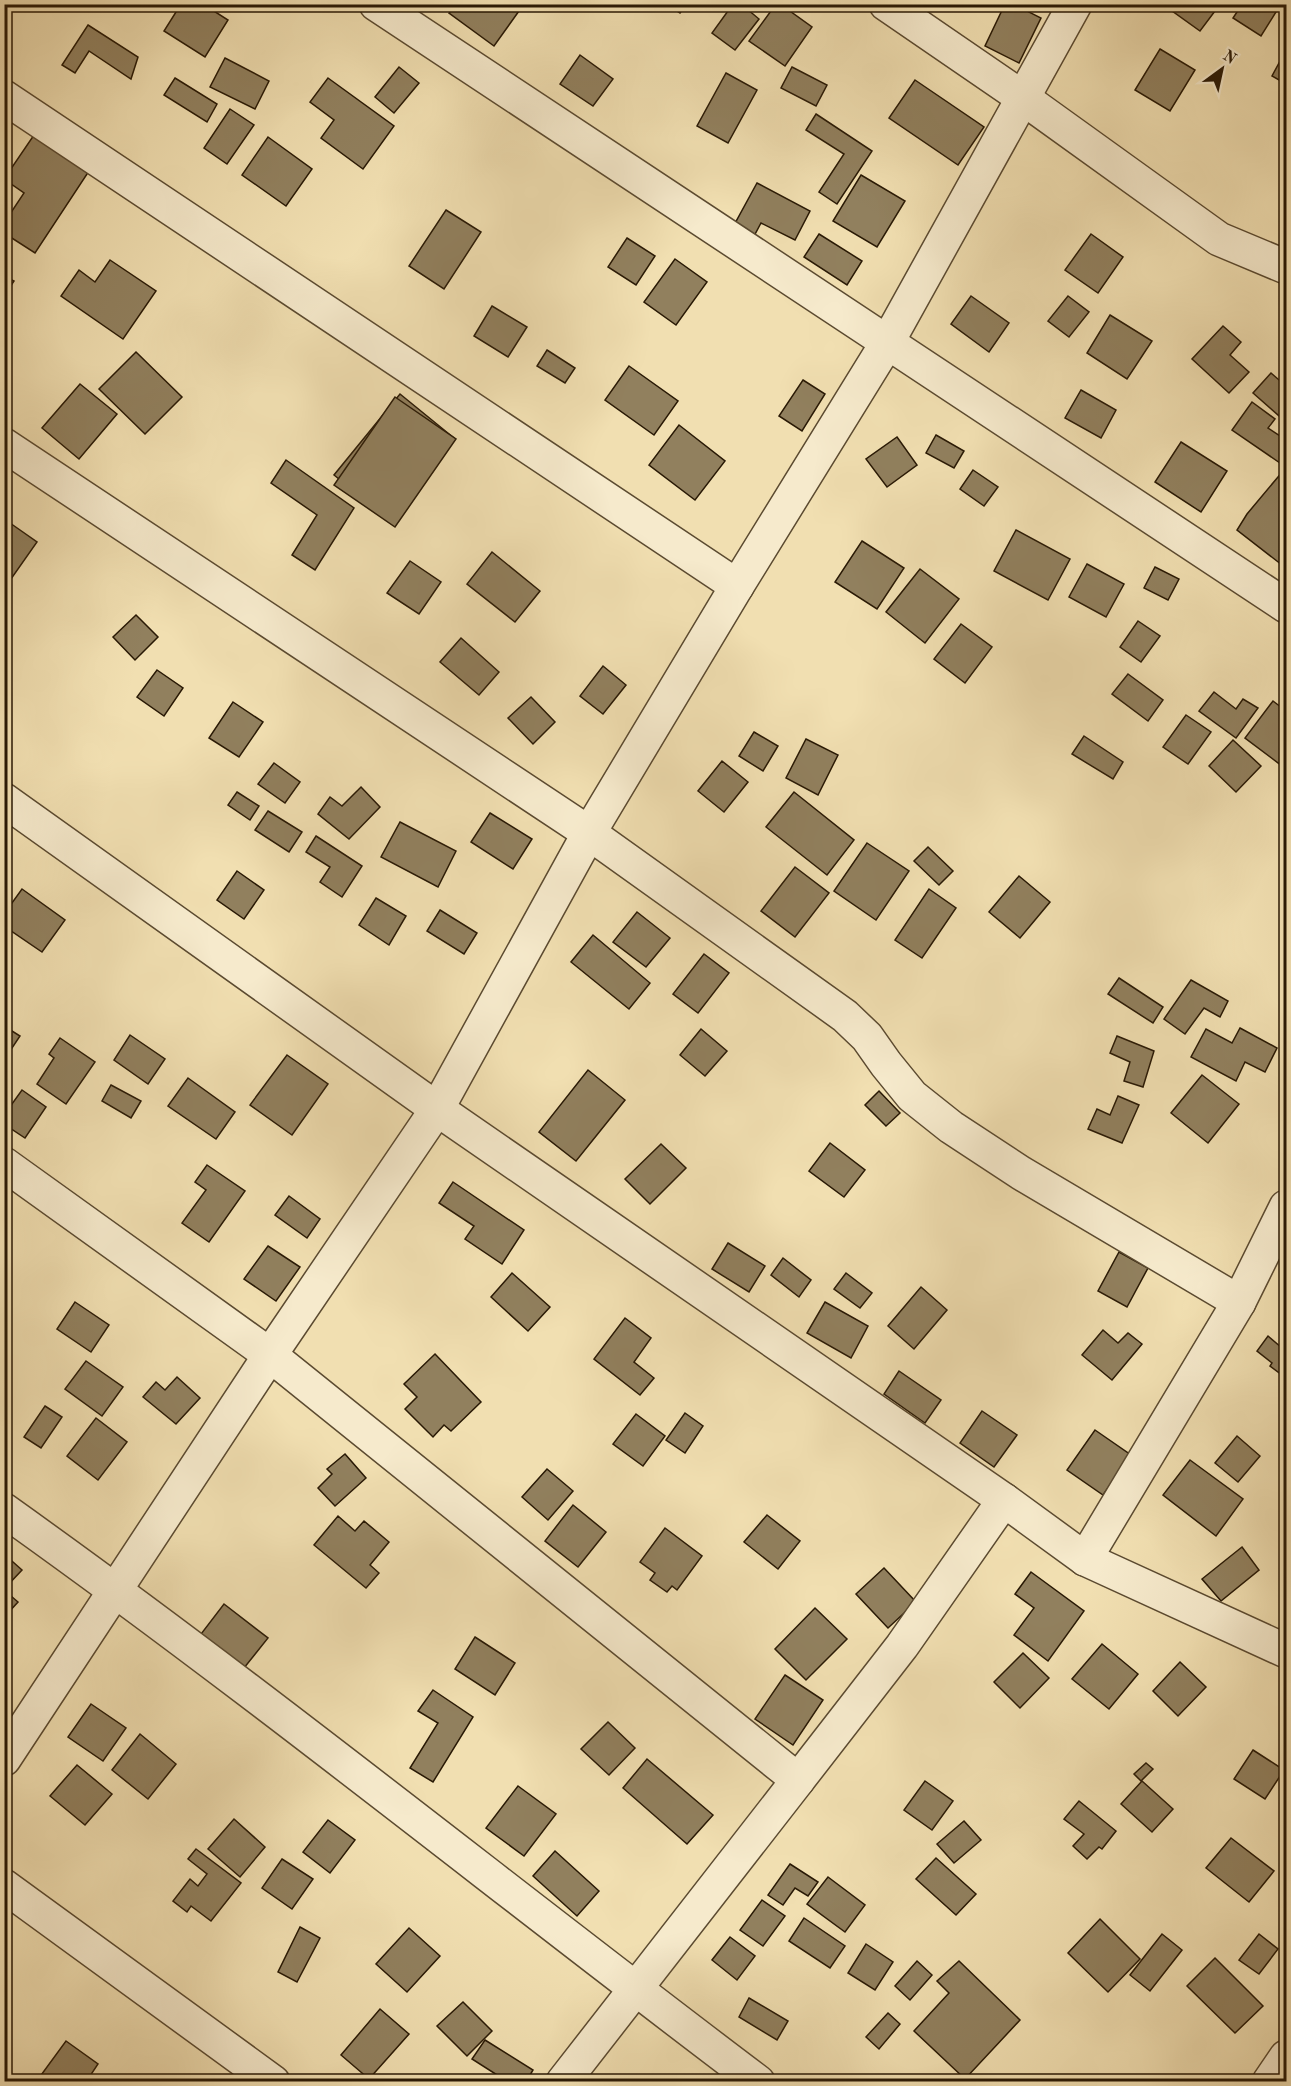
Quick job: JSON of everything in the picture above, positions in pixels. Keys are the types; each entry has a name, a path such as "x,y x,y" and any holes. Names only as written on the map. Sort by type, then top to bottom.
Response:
{"street":[{"path":"376,4 1287,606"},
{"path":"886,4 1023,98 1219,239 1287,267"},
{"path":"4,1759 270,1354 437,1109 589,833 737,586 887,343 1075,4"},
{"path":"4,97 737,586"},
{"path":"4,446 589,833 845,1016 867,1036 912,1096 951,1127 1021,1173 1239,1302"},
{"path":"4,800 437,1109 1004,1500 1085,1559 1287,1651"},
{"path":"4,1164 270,1354 798,1780"},
{"path":"1085,1559 1239,1302 1287,1207"},
{"path":"563,2082 902,1646 1004,1500"},
{"path":"4,1510 116,1589 758,2082"},
{"path":"4,1886 273,2082"},
{"path":"1269,2082 1287,2057"}],"building":[{"path":"181,4 203,4 228,20 205,57 164,31"},
{"path":"456,4 524,4 494,46 449,13"},
{"path":"666,4 686,4 680,13"},
{"path":"733,4 741,4 759,19 735,50 712,33"},
{"path":"776,4 780,4 812,27 785,66 749,41"},
{"path":"1005,4 1013,4 1041,18 1019,63 985,46"},
{"path":"1171,4 1215,4 1218,7 1200,31 1168,8"},
{"path":"1230,4 1281,4 1261,36 1233,18 1239,9"},
{"path":"88,25 138,57 131,79 89,51 75,73 62,65"},
{"path":"1160,49 1195,70 1170,111 1135,90"},
{"path":"1286,50 1286,84 1272,76"},
{"path":"580,55 613,79 593,106 560,84"},
{"path":"225,58 269,81 255,109 210,87"},
{"path":"399,67 419,83 394,113 375,97"},
{"path":"792,67 827,85 816,106 781,88"},
{"path":"726,73 757,90 728,143 697,126"},
{"path":"175,78 217,104 207,122 164,95"},
{"path":"328,78 394,126 363,169 321,138 334,120 310,102"},
{"path":"915,80 984,127 958,165 889,118"},
{"path":"230,109 254,125 227,164 204,148"},
{"path":"816,114 872,151 837,204 819,192 844,154 806,130"},
{"path":"36,132 91,168 35,253 4,233 4,223 24,193 4,179"},
{"path":"268,137 312,169 286,206 242,175"},
{"path":"861,175 905,201 877,247 833,221"},
{"path":"757,183 810,211 795,240 761,223 753,238 733,227"},
{"path":"446,210 481,232 444,289 409,266"},
{"path":"819,234 862,261 847,285 804,257"},
{"path":"1091,234 1123,257 1098,293 1065,270"},
{"path":"627,238 655,256 636,285 608,267"},
{"path":"675,259 707,282 676,325 644,302"},
{"path":"110,260 156,291 123,339 61,296 79,270 95,282"},
{"path":"4,276 14,281 4,296"},
{"path":"971,296 1009,323 989,352 951,324"},
{"path":"1068,296 1089,312 1069,337 1048,321"},
{"path":"492,306 527,327 508,357 474,336"},
{"path":"1110,315 1152,341 1127,379 1087,353"},
{"path":"1223,326 1241,342 1230,355 1249,372 1229,393 1192,359"},
{"path":"547,350 575,368 565,383 537,366"},
{"path":"136,352 182,397 145,434 99,389"},
{"path":"629,366 678,401 654,435 605,400"},
{"path":"1271,373 1286,386 1286,422 1253,393"},
{"path":"803,380 825,394 802,431 779,416"},
{"path":"80,384 117,414 79,459 42,428"},
{"path":"1081,390 1116,410 1101,438 1065,418"},
{"path":"400,394 454,438 388,519 334,475"},
{"path":"395,397 456,439 395,527 334,485"},
{"path":"1252,402 1275,419 1268,428 1286,440 1286,453 1280,463 1232,430"},
{"path":"679,425 725,461 695,500 649,465"},
{"path":"936,435 964,451 954,468 926,453"},
{"path":"897,437 917,465 887,487 866,459"},
{"path":"1181,442 1227,471 1201,512 1155,482"},
{"path":"286,460 354,508 315,570 292,555 317,515 271,483"},
{"path":"973,470 998,487 984,506 960,489"},
{"path":"1283,471 1286,474 1286,515 1284,517 1286,519 1286,559 1282,565 1237,530 1247,514"},
{"path":"10,523 37,542 11,579 4,574 4,530"},
{"path":"1016,530 1070,559 1048,600 994,571"},
{"path":"862,541 904,568 877,609 835,582"},
{"path":"492,552 540,591 515,622 467,584"},
{"path":"410,561 441,582 419,614 387,593"},
{"path":"1087,564 1124,584 1106,617 1069,597"},
{"path":"1155,567 1179,579 1168,600 1144,588"},
{"path":"920,569 959,599 925,643 886,612"},
{"path":"136,615 158,637 135,660 113,637"},
{"path":"1138,621 1160,636 1141,662 1120,647"},
{"path":"961,624 992,647 965,683 934,659"},
{"path":"461,638 499,672 479,695 440,662"},
{"path":"603,666 626,685 603,714 580,696"},
{"path":"157,670 183,688 164,716 137,697"},
{"path":"1128,674 1163,700 1148,721 1112,694"},
{"path":"1214,692 1236,709 1243,699 1258,708 1236,738 1199,711"},
{"path":"531,697 555,722 533,744 508,718"},
{"path":"1273,701 1286,711 1286,769 1245,738"},
{"path":"233,702 263,722 239,757 209,738"},
{"path":"1186,715 1211,732 1188,764 1163,747"},
{"path":"754,732 778,746 763,771 739,756"},
{"path":"1084,736 1123,762 1113,779 1072,754"},
{"path":"806,739 838,755 818,795 786,778"},
{"path":"1233,740 1261,766 1236,792 1209,766"},
{"path":"722,761 748,782 724,812 698,791"},
{"path":"274,763 300,782 285,803 258,784"},
{"path":"361,787 380,807 349,839 318,814 330,797 342,806"},
{"path":"237,792 259,806 250,820 228,805"},
{"path":"794,792 854,840 827,875 766,827"},
{"path":"268,811 302,832 289,852 255,830"},
{"path":"490,813 532,839 513,869 471,842"},
{"path":"400,822 456,851 438,887 381,857"},
{"path":"316,836 362,866 342,897 320,882 330,867 306,852"},
{"path":"867,843 909,871 876,920 834,891"},
{"path":"928,847 953,871 939,885 914,861"},
{"path":"795,867 829,893 795,937 761,911"},
{"path":"237,871 264,890 244,919 217,900"},
{"path":"1019,876 1050,902 1020,938 989,912"},
{"path":"22,889 65,920 42,952 4,926 4,914"},
{"path":"929,889 956,908 922,958 895,940"},
{"path":"376,898 406,916 389,945 359,925"},
{"path":"440,910 477,933 464,954 427,931"},
{"path":"637,912 670,938 646,967 613,942"},
{"path":"593,935 650,983 629,1009 571,962"},
{"path":"704,954 729,973 698,1013 673,994"},
{"path":"1119,978 1163,1007 1153,1023 1108,994"},
{"path":"1191,980 1228,1001 1220,1017 1204,1008 1185,1034 1164,1019"},
{"path":"4,1026 20,1036 4,1060"},
{"path":"1240,1028 1277,1048 1265,1072 1245,1062 1236,1081 1191,1057 1206,1029 1232,1043"},
{"path":"701,1029 727,1051 705,1076 680,1055"},
{"path":"130,1035 165,1059 148,1084 114,1060"},
{"path":"1117,1036 1154,1051 1143,1087 1124,1081 1130,1062 1110,1053"},
{"path":"60,1038 95,1062 66,1104 37,1084 54,1058 49,1054"},
{"path":"287,1055 328,1084 292,1135 250,1105"},
{"path":"588,1070 625,1100 576,1161 539,1132"},
{"path":"1202,1075 1239,1104 1208,1143 1171,1113"},
{"path":"188,1078 235,1112 216,1139 168,1106"},
{"path":"111,1085 141,1101 131,1118 102,1101"},
{"path":"22,1090 46,1107 25,1138 4,1124 4,1115"},
{"path":"879,1091 900,1113 886,1126 865,1105"},
{"path":"1118,1096 1139,1105 1122,1143 1088,1129 1097,1109 1110,1115"},
{"path":"830,1143 865,1170 844,1197 809,1171"},
{"path":"661,1144 686,1168 650,1204 625,1179"},
{"path":"207,1165 245,1191 209,1242 182,1223 206,1190 195,1182"},
{"path":"453,1182 524,1230 502,1264 465,1239 474,1226 439,1203"},
{"path":"289,1196 320,1219 307,1238 275,1215"},
{"path":"728,1243 765,1266 749,1292 712,1269"},
{"path":"268,1246 300,1267 276,1301 244,1279"},
{"path":"1119,1252 1148,1268 1127,1307 1098,1291"},
{"path":"783,1258 811,1280 799,1297 771,1275"},
{"path":"512,1273 550,1307 528,1331 491,1297"},
{"path":"846,1273 872,1293 860,1308 834,1289"},
{"path":"921,1287 947,1310 914,1349 888,1326"},
{"path":"75,1302 109,1325 91,1352 57,1329"},
{"path":"825,1302 868,1326 851,1358 807,1333"},
{"path":"625,1318 651,1338 634,1362 654,1378 640,1395 594,1359"},
{"path":"1103,1330 1118,1343 1128,1333 1142,1344 1112,1380 1082,1355"},
{"path":"1268,1336 1282,1348 1286,1342 1286,1378 1270,1366 1272,1363 1257,1351"},
{"path":"435,1354 481,1402 451,1431 444,1425 433,1437 405,1409 417,1397 404,1384"},
{"path":"86,1361 123,1387 102,1416 65,1389"},
{"path":"899,1371 941,1400 925,1423 884,1394"},
{"path":"177,1377 200,1398 176,1424 143,1397 156,1382 165,1390"},
{"path":"45,1406 62,1417 41,1448 24,1437"},
{"path":"982,1411 1017,1435 994,1467 960,1443"},
{"path":"685,1413 703,1426 685,1453 666,1440"},
{"path":"636,1414 665,1436 643,1466 613,1444"},
{"path":"96,1418 127,1442 98,1480 67,1456"},
{"path":"1095,1430 1131,1455 1103,1495 1067,1470"},
{"path":"1237,1436 1260,1456 1238,1482 1215,1463"},
{"path":"345,1454 366,1478 335,1506 318,1488 332,1474 327,1469"},
{"path":"1190,1460 1243,1499 1216,1536 1163,1495"},
{"path":"547,1469 573,1491 548,1520 522,1497"},
{"path":"573,1505 606,1532 578,1567 545,1541"},
{"path":"767,1515 800,1541 778,1569 744,1542"},
{"path":"338,1516 355,1531 364,1521 389,1542 370,1565 379,1573 366,1588 314,1545"},
{"path":"665,1528 702,1556 677,1590 672,1586 667,1592 650,1580 655,1573 640,1562"},
{"path":"1242,1547 1259,1570 1221,1601 1202,1579"},
{"path":"4,1554 22,1570 4,1589"},
{"path":"884,1568 916,1602 888,1628 856,1594"},
{"path":"1031,1572 1084,1611 1048,1661 1014,1635 1034,1608 1015,1594"},
{"path":"4,1590 18,1602 7,1614 4,1612"},
{"path":"224,1604 268,1638 244,1668 201,1634"},
{"path":"815,1608 847,1639 806,1680 775,1649"},
{"path":"475,1637 515,1663 495,1695 455,1669"},
{"path":"1102,1644 1138,1674 1109,1709 1072,1679"},
{"path":"1023,1653 1049,1678 1020,1708 994,1682"},
{"path":"1180,1662 1206,1687 1178,1716 1153,1691"},
{"path":"785,1675 823,1700 793,1745 755,1719"},
{"path":"433,1690 473,1717 433,1782 410,1768 438,1723 418,1711"},
{"path":"91,1704 126,1728 103,1761 68,1737"},
{"path":"608,1722 635,1748 609,1775 581,1749"},
{"path":"140,1734 176,1764 148,1799 112,1770"},
{"path":"1253,1750 1284,1770 1265,1799 1234,1779"},
{"path":"647,1759 713,1815 687,1844 623,1788"},
{"path":"1146,1763 1153,1769 1141,1781 1134,1774"},
{"path":"77,1765 112,1794 85,1825 50,1796"},
{"path":"925,1781 953,1801 932,1830 904,1810"},
{"path":"1142,1781 1173,1809 1152,1832 1121,1804"},
{"path":"518,1786 556,1814 524,1856 486,1828"},
{"path":"1079,1801 1116,1831 1102,1849 1099,1847 1087,1859 1073,1846 1084,1834 1064,1819"},
{"path":"234,1819 265,1847 240,1877 208,1849"},
{"path":"328,1820 355,1840 330,1873 303,1852"},
{"path":"964,1821 981,1840 954,1863 937,1844"},
{"path":"1231,1838 1274,1871 1249,1902 1206,1868"},
{"path":"196,1849 241,1883 211,1921 191,1906 187,1912 173,1901 190,1879 198,1886 207,1874 188,1859"},
{"path":"555,1851 599,1891 577,1916 533,1876"},
{"path":"936,1858 976,1894 956,1915 916,1879"},
{"path":"282,1859 313,1879 292,1909 262,1888"},
{"path":"790,1864 818,1882 808,1896 795,1888 783,1905 768,1895"},
{"path":"828,1877 865,1905 845,1932 807,1904"},
{"path":"762,1900 785,1916 763,1946 740,1930"},
{"path":"804,1918 845,1946 830,1968 789,1941"},
{"path":"1100,1919 1140,1959 1108,1992 1068,1953"},
{"path":"300,1927 320,1938 297,1982 278,1972"},
{"path":"409,1928 440,1956 407,1992 376,1964"},
{"path":"1162,1934 1182,1950 1150,1991 1130,1975"},
{"path":"1259,1934 1278,1949 1259,1974 1239,1960"},
{"path":"730,1937 755,1956 737,1980 712,1960"},
{"path":"866,1944 893,1962 875,1990 848,1973"},
{"path":"1215,1958 1263,2006 1235,2033 1187,1986"},
{"path":"917,1961 932,1975 910,2000 895,1986"},
{"path":"959,1961 1020,2020 965,2079 914,2031 949,1993 937,1981"},
{"path":"749,1998 788,2021 777,2040 739,2017"},
{"path":"463,2002 492,2031 467,2056 437,2026"},
{"path":"380,2009 409,2034 369,2079 341,2055"},
{"path":"888,2013 900,2024 879,2049 866,2037"},
{"path":"485,2040 533,2070 526,2082 508,2082 472,2059"},
{"path":"66,2041 98,2064 86,2082 36,2082"}]}
